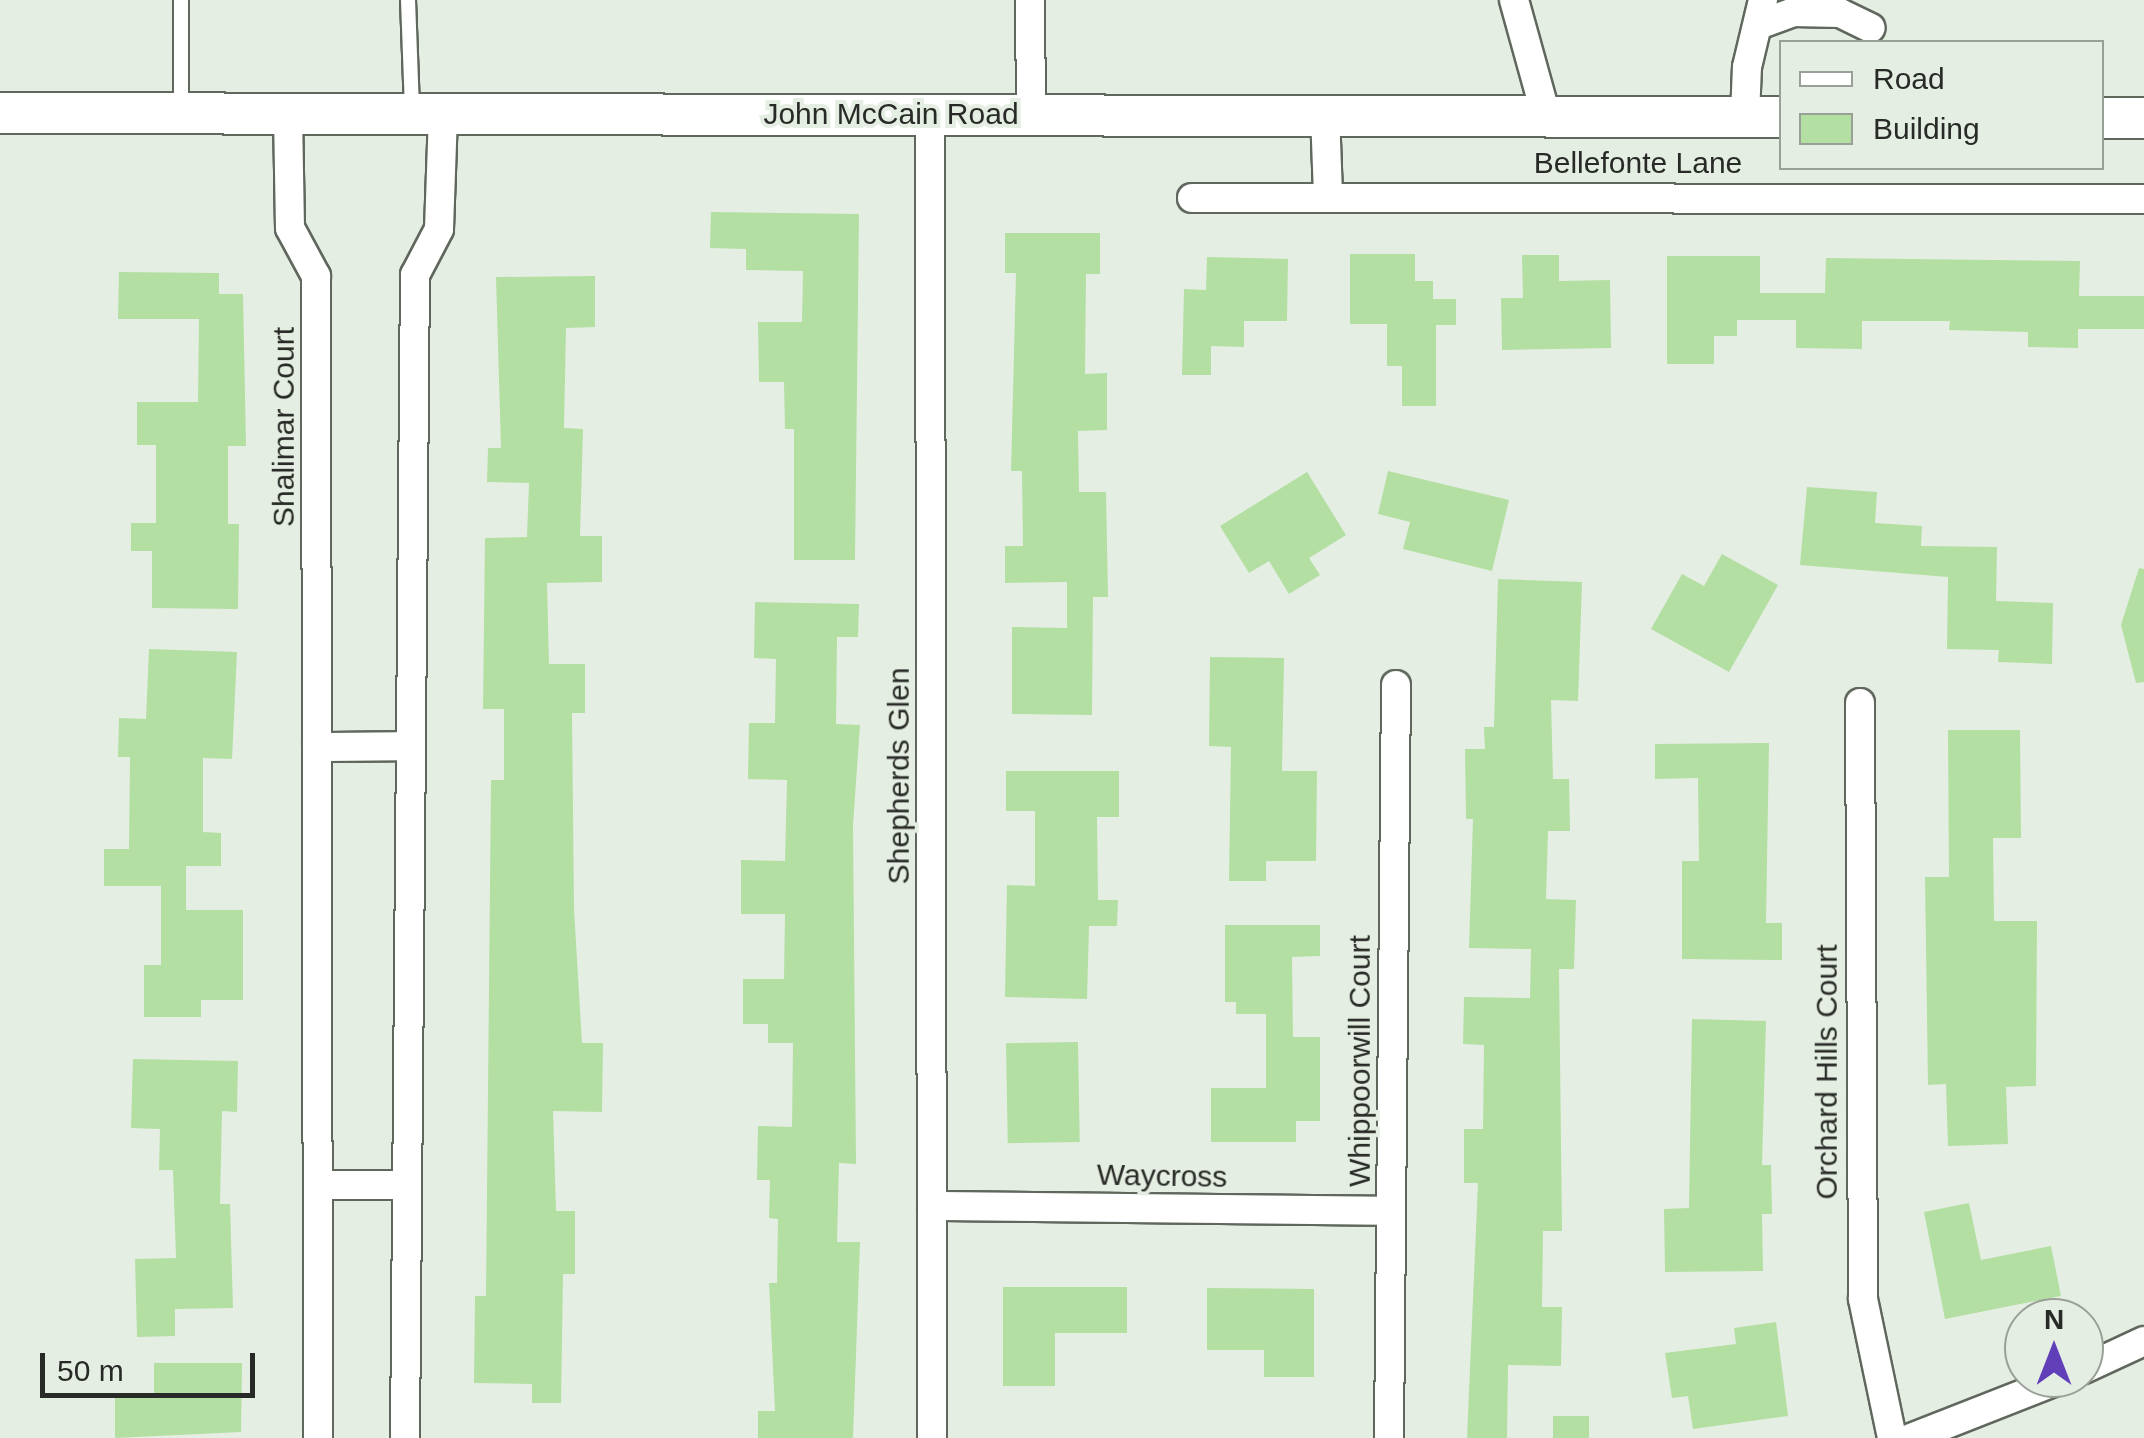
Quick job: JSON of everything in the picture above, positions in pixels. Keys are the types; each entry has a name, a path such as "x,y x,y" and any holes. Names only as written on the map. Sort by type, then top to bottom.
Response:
{"main road":[{"name":"John McCain Road","path":"0,113 1763,116"},
{"path":"2104,118 2144,118"}],"street":[{"path":"1030,0 1031,114"},
{"path":"1514,0 1546,115"},
{"path":"1763,116 1760,12 1840,13 1871,23"},
{"name":"Shalimar Court","path":"288,114 290,228 316,276 318,1438"},
{"path":"405,1438 414,275 429,258 439,229 427,114"},
{"name":"Shepherds Glen","path":"930,114 932,1438"},
{"path":"1325,114 1328,194"},
{"name":"Bellefonte Lane","path":"1192,198 1328,194 2144,199"},
{"name":"Whippoorwill Court","path":"1389,1438 1396,685"},
{"name":"Orchard Hills Court","path":"1860,703 1863,1300 1892,1438"},
{"path":"317,748 409,746"},
{"path":"318,1185 406,1185"},
{"name":"Waycross","path":"932,1206 1391,1211"},
{"path":"2104,1359 2144,1340"},
{"path":"1911,1438 2013,1398"}],"lane":[{"path":"181,0 181,114"},
{"path":"408,0 427,114"}],"building":[{"path":"711,212 859,214 855,560 794,560 794,429 785,429 784,382 759,382 758,322 802,322 803,271 746,270 746,249 710,248"},
{"path":"1005,233 1100,233 1100,274 1086,274 1085,374 1107,373 1107,430 1078,431 1079,492 1106,492 1108,597 1093,597 1092,715 1012,714 1012,627 1067,628 1067,582 1005,583 1005,546 1023,546 1022,471 1011,471 1016,273 1005,273"},
{"path":"1350,254 1415,254 1415,281 1433,281 1433,299 1456,299 1456,325 1436,325 1436,406 1402,406 1402,366 1387,366 1387,324 1350,324"},
{"path":"1522,255 1559,255 1559,281 1610,280 1611,348 1502,350 1501,298 1523,298"},
{"path":"1667,256 1760,256 1760,293 1825,293 1826,258 2080,261 2079,296 2144,296 2144,329 2078,329 2078,348 2028,347 2028,332 1949,330 1950,321 1862,321 1862,349 1796,348 1796,320 1737,320 1737,336 1714,336 1714,364 1667,364"},
{"path":"1207,257 1288,259 1287,321 1244,321 1244,347 1211,346 1211,375 1182,375 1184,289 1206,290"},
{"path":"119,272 219,273 219,294 243,294 246,446 228,446 228,524 239,524 238,609 152,608 152,551 131,551 131,523 156,523 156,445 137,445 137,402 198,402 199,319 118,319"},
{"path":"595,276 595,327 566,328 564,428 583,429 580,536 602,536 602,582 547,583 549,664 585,664 585,713 572,713 574,909 582,1043 603,1043 602,1112 553,1111 556,1211 575,1211 575,1274 563,1274 561,1403 532,1403 532,1384 474,1383 475,1296 486,1296 491,780 504,780 504,709 483,709 485,538 527,537 529,483 487,482 488,448 501,448 496,277"},
{"path":"1388,471 1509,500 1492,571 1403,549 1410,522 1378,514"},
{"path":"1307,472 1346,535 1309,558 1320,575 1289,594 1269,561 1249,573 1220,526"},
{"path":"1807,487 1877,492 1875,523 1922,526 1921,546 1997,547 1996,601 2053,603 2052,664 1998,662 1999,650 1947,649 1948,577 1800,565"},
{"path":"1722,554 1778,585 1729,672 1651,629 1682,574 1704,586"},
{"path":"2139,568 2144,569 2144,682 2136,683 2121,625"},
{"path":"1498,579 1582,582 1578,701 1551,700 1553,779 1569,779 1570,831 1548,831 1546,899 1576,900 1574,969 1559,969 1562,1231 1543,1231 1542,1307 1562,1307 1561,1366 1508,1365 1507,1438 1467,1438 1478,1183 1464,1183 1464,1129 1483,1129 1484,1045 1463,1044 1464,997 1530,998 1531,949 1469,948 1473,819 1466,819 1465,749 1485,749 1484,727 1494,727"},
{"path":"755,602 859,604 858,637 837,637 836,724 860,725 853,825 856,1164 839,1163 837,1242 860,1242 853,1438 758,1438 758,1411 775,1411 769,1283 777,1283 778,1219 769,1218 770,1180 757,1180 758,1126 792,1127 793,1043 768,1043 768,1024 743,1024 743,979 784,979 785,914 741,914 741,860 785,861 787,780 748,779 749,723 775,723 776,659 754,658"},
{"path":"149,649 237,652 232,759 203,758 203,832 221,833 221,866 186,866 186,910 243,910 243,1000 201,1000 201,1017 144,1017 144,965 161,965 161,886 104,886 104,849 129,849 130,757 118,757 119,718 146,719"},
{"path":"1210,657 1284,658 1282,771 1317,771 1316,861 1266,861 1266,881 1229,881 1231,747 1209,746"},
{"path":"1948,730 2020,730 2021,838 1993,838 1994,921 2037,921 2036,1086 2006,1087 2008,1144 1948,1146 1946,1084 1928,1085 1925,877 1949,877"},
{"path":"1769,743 1766,923 1782,923 1782,960 1682,959 1682,861 1699,861 1698,778 1655,779 1655,744"},
{"path":"1006,771 1119,771 1119,817 1097,817 1098,900 1118,900 1117,926 1089,926 1087,999 1005,997 1007,885 1035,886 1035,811 1006,811"},
{"path":"1225,925 1320,925 1320,956 1292,957 1293,1037 1320,1037 1320,1121 1296,1121 1296,1142 1211,1142 1211,1088 1266,1088 1266,1014 1236,1014 1236,1002 1225,1002"},
{"path":"1692,1019 1766,1021 1762,1165 1771,1165 1772,1214 1762,1214 1763,1271 1665,1272 1664,1209 1689,1208"},
{"path":"1078,1042 1080,1142 1008,1143 1006,1043"},
{"path":"133,1059 238,1061 237,1112 222,1111 220,1204 230,1204 233,1308 175,1309 175,1336 137,1337 135,1259 176,1258 173,1170 159,1170 160,1129 131,1128"},
{"path":"1969,1203 1981,1260 2051,1246 2061,1296 2004,1298 2004,1307 1945,1319 1924,1212"},
{"path":"1003,1287 1127,1287 1127,1333 1055,1333 1055,1386 1003,1386"},
{"path":"1207,1288 1314,1289 1314,1377 1264,1377 1264,1350 1207,1350"},
{"path":"1776,1322 1788,1416 1693,1429 1688,1396 1672,1398 1665,1353 1736,1344 1734,1328"},
{"path":"154,1363 242,1363 241,1432 115,1438 115,1396 154,1396"},
{"path":"1553,1416 1589,1416 1589,1438 1553,1438"}]}
